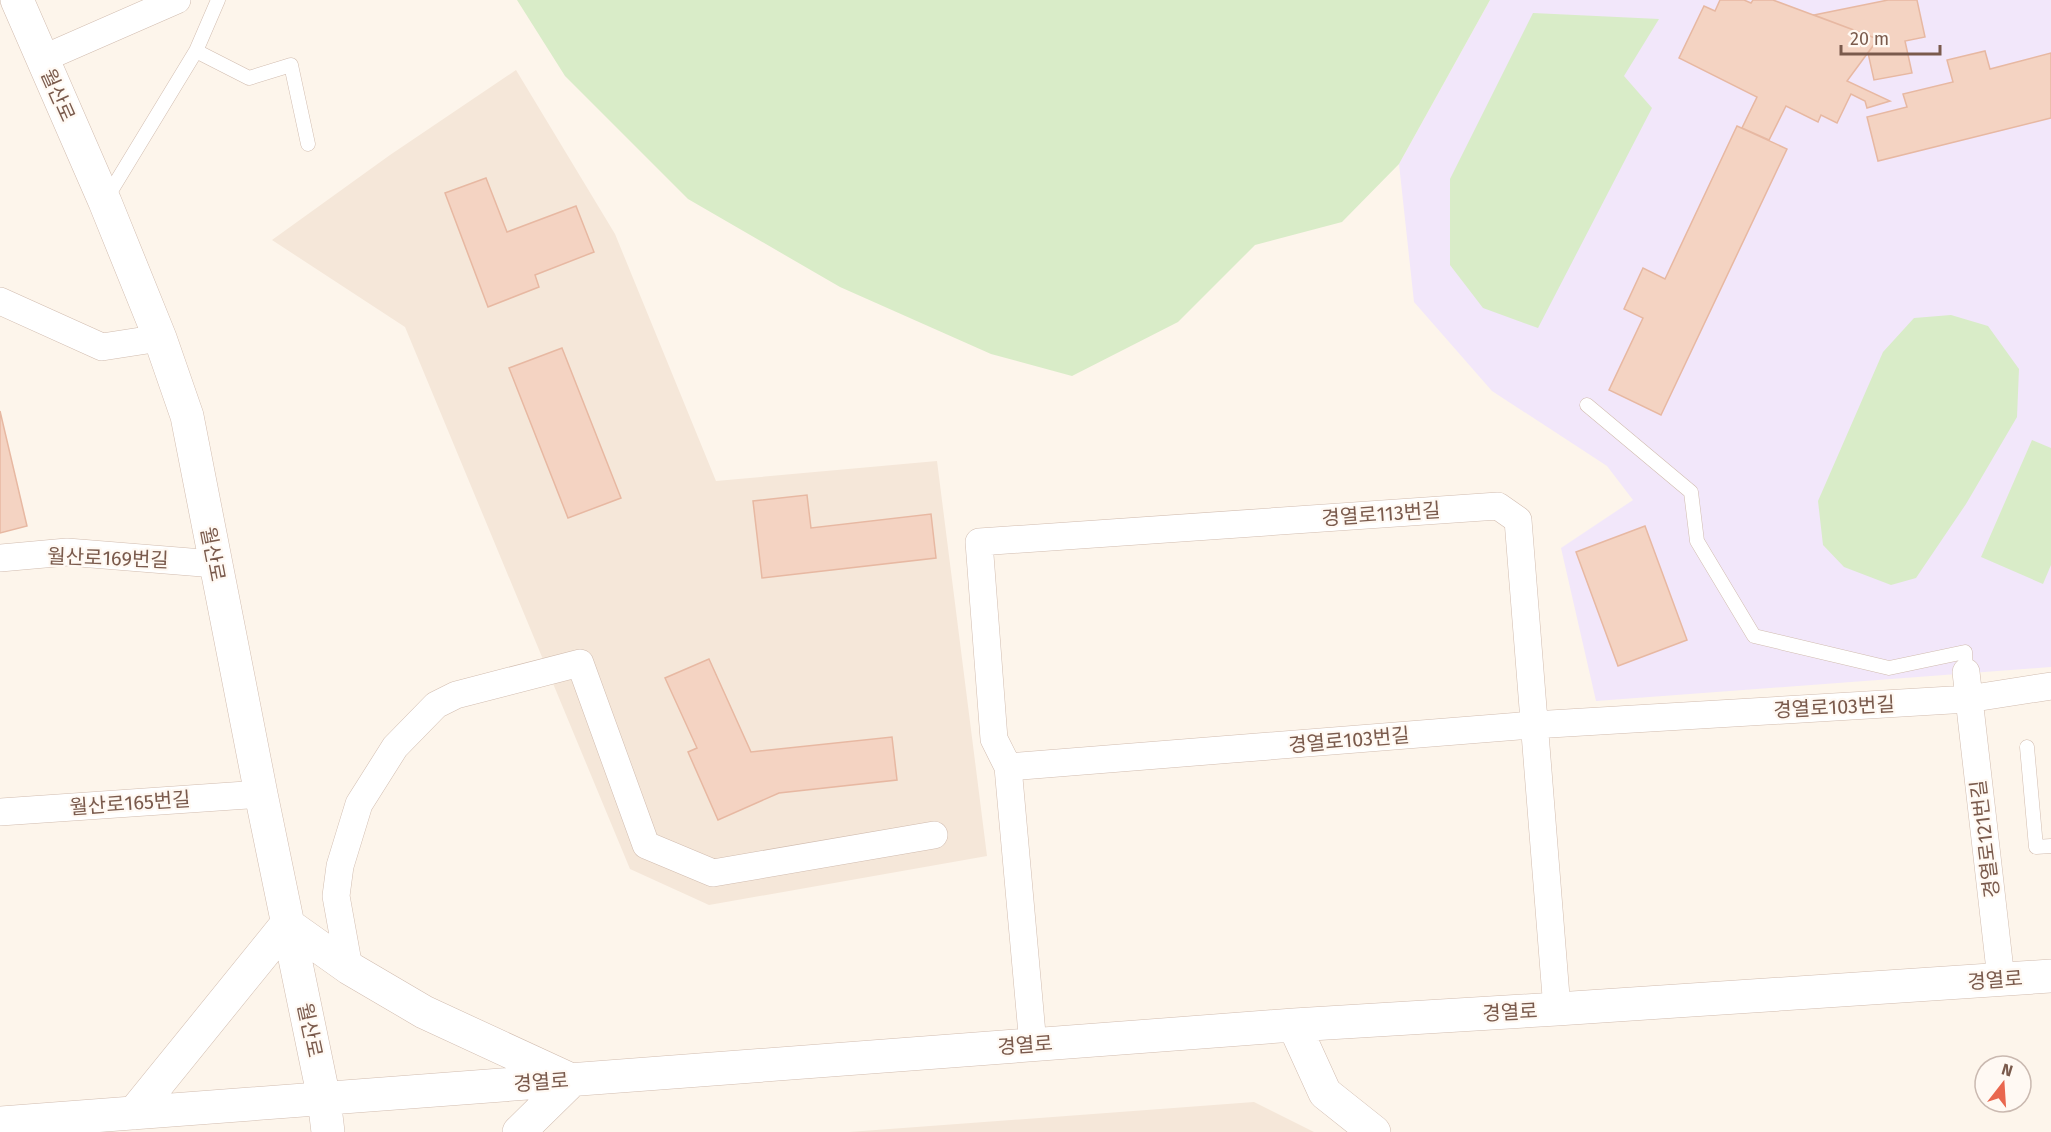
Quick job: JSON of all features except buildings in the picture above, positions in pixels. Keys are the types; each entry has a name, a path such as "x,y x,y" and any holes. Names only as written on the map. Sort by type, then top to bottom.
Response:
{"street":[{"name":"월산로","path":"17,0 105,202 160,338 187,416 287,924 324,1099 328,1132"},
{"path":"42,59 177,0"},
{"path":"0,301 102,347 160,338"},
{"name":"경열로113번길","path":"1008,767 994,739 979,542 1498,506 1518,520 1557,1009"},
{"name":"월산로169번길","path":"0,558 67,552 215,564"},
{"path":"349,968 336,896 340,866 359,804 395,747 436,705 456,695 580,663 646,845 713,873 934,835"},
{"name":"경열로121번길","path":"1966,672 2001,979"},
{"path":"1968,699 2051,686"},
{"name":"경열로103번길","path":"1008,767 1533,726 1968,699"},
{"path":"1008,767 1033,1045"},
{"name":"월산로165번길","path":"0,812 261,794"},
{"path":"144,1123 287,924 349,968 423,1012 572,1080 519,1132"},
{"name":"경열로","path":"0,1123 144,1123 324,1099 1294,1025 2051,976"},
{"path":"1294,1025 1326,1093 1374,1132"}],"lane":[{"path":"105,202 196,51 218,0"},
{"path":"196,51 249,78 291,65 308,144"},
{"path":"1587,405 1691,492 1697,541 1754,636 1889,668 1965,652 1966,672"},
{"path":"2027,747 2036,847 2051,846"}],"shaded area":[{"path":"1490,0 2051,0 2051,667 1596,701 1561,548 1633,500 1607,466 1492,391 1414,302 1399,164"},
{"path":"516,70 615,234 716,481 937,461 987,856 709,905 630,869 405,327 272,240 390,155"},
{"path":"1254,1102 1314,1132 849,1132"}],"green space":[{"path":"517,0 1490,0 1399,164 1342,222 1255,245 1178,322 1072,376 991,354 840,287 688,199 565,76"},
{"path":"1533,13 1659,19 1624,76 1652,108 1538,328 1483,308 1450,265 1450,179"},
{"path":"1951,315 1988,326 2019,369 2017,417 1966,504 1916,578 1891,585 1844,567 1823,545 1818,501 1883,352 1914,318"},
{"path":"2032,440 2051,448 2051,565 2043,584 1981,557"}]}
